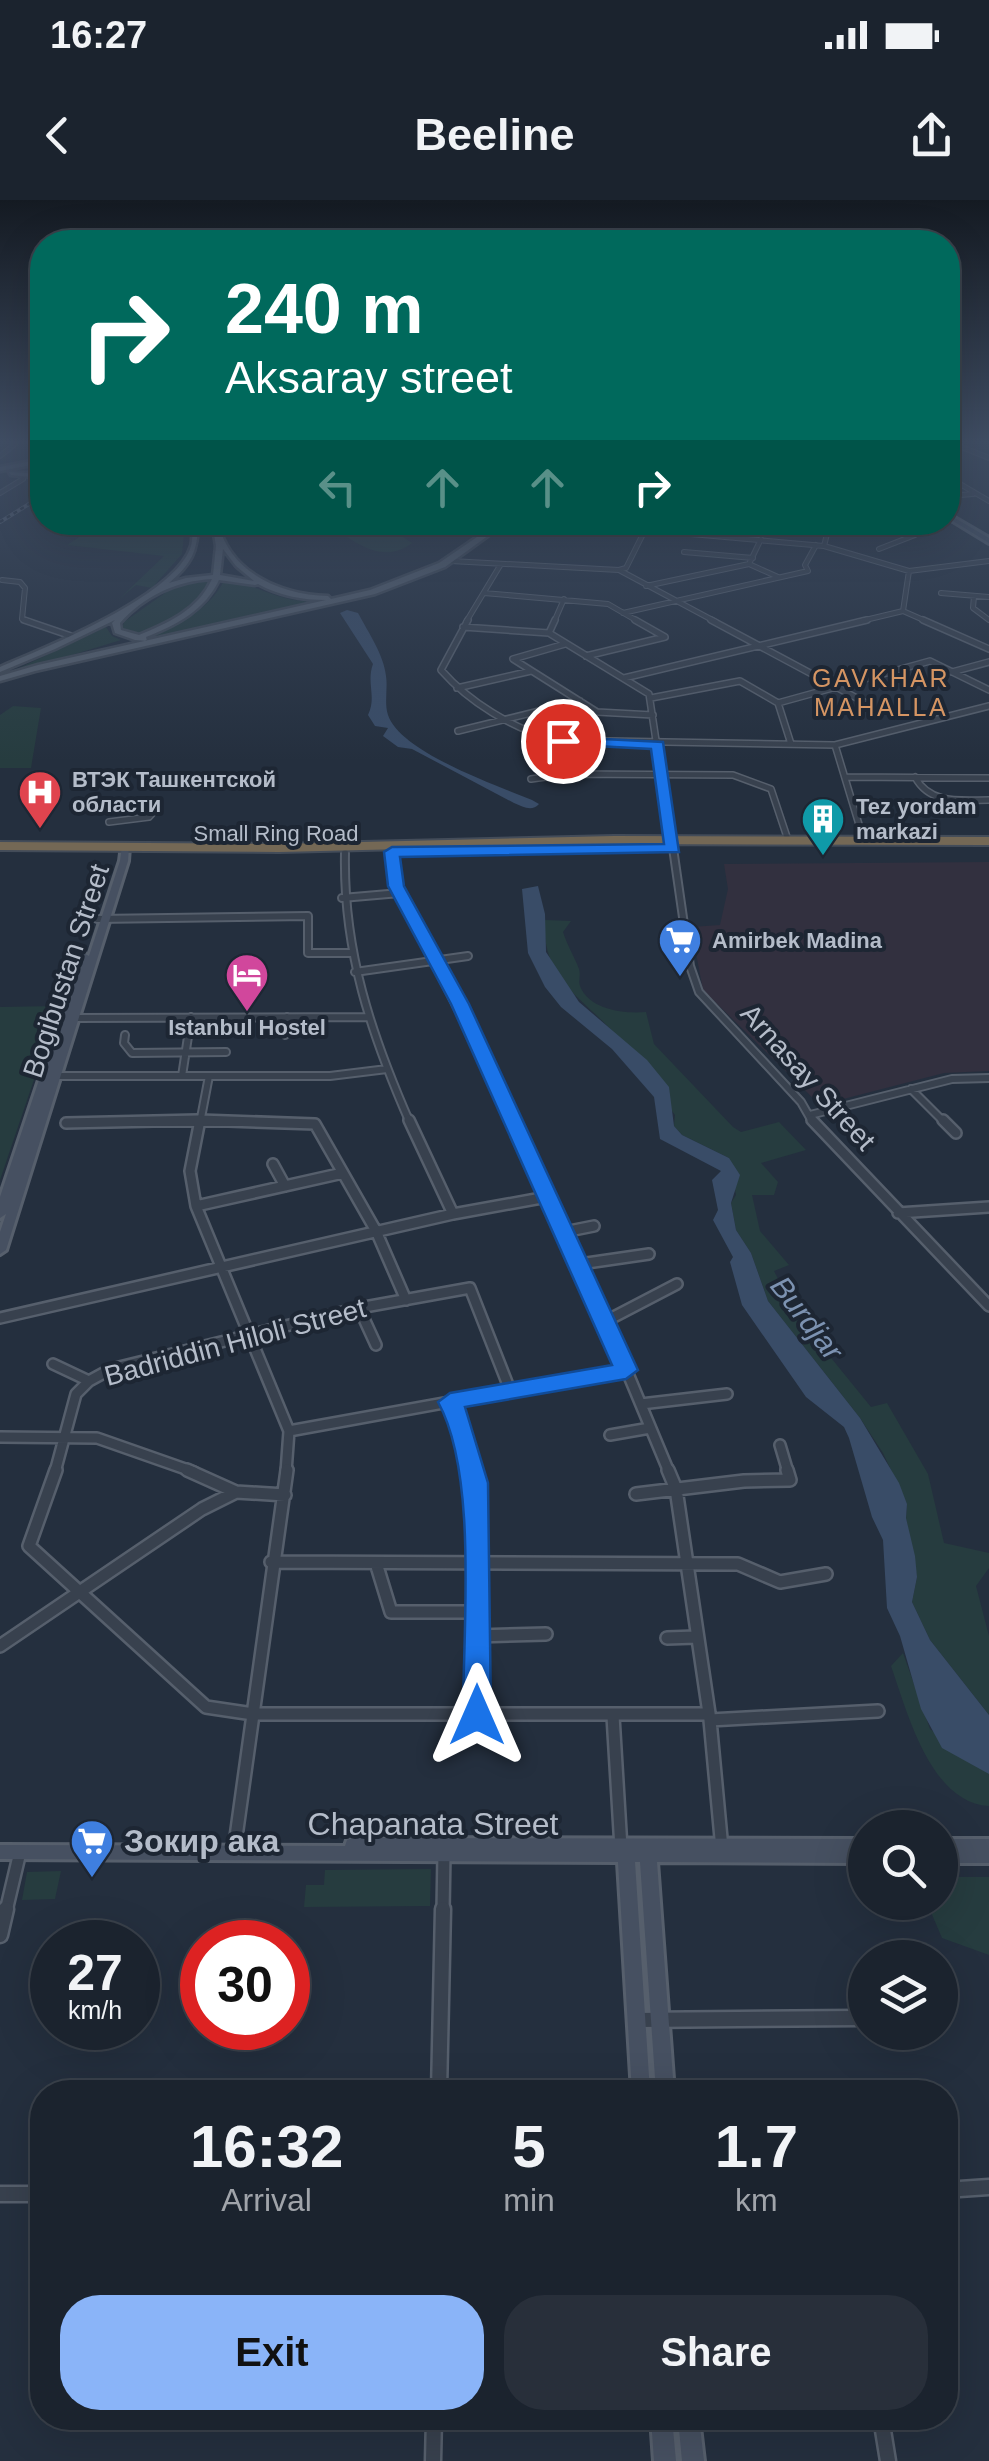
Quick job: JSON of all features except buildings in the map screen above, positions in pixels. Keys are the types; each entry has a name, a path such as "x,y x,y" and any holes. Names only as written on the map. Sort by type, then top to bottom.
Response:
{"highway":[{"name":"Small Ring Road","path":"124,851 788,840 989,842"},
{"name":"Small Ring Road","path":"672,844 989,850"},
{"name":"Small Ring Road","path":"0,848 345,856 392,849"}],"main road":[{"path":"146,599 175,574 193,550"},
{"path":"0,680 136,638 191,612 209,595 218,577 218,550"},
{"path":"227,550 239,568 273,590"},
{"path":"398,580 456,550"},
{"path":"35,669 325,605 451,561 468,550"},
{"path":"0,670 74,637 179,582 218,577 316,598 357,594"},
{"path":"128,610 116,626 123,634 166,639"}],"street":[{"path":"451,561 619,570 626,568 636,550"},
{"path":"751,561 756,550"},
{"path":"623,612 808,571 805,565 814,550"},
{"path":"836,550 909,571 989,561"},
{"path":"684,552 751,561 780,578"},
{"path":"646,586 751,561"},
{"path":"501,564 441,665 445,678 503,719 553,740 658,745 834,745 989,706"},
{"path":"619,570 866,703"},
{"path":"904,610 909,571"},
{"path":"2,580 20,582 26,588 20,615 25,621 74,637"},
{"path":"484,593 608,604 666,637 586,656"},
{"path":"941,593 989,597"},
{"path":"974,596 972,608 989,620"},
{"path":"549,634 564,599"},
{"path":"623,678 904,610 989,650"},
{"path":"463,626 549,634 650,698 672,844"},
{"path":"565,644 513,658 607,715 653,715"},
{"path":"778,703 930,661 989,690"},
{"path":"952,672 989,662"},
{"path":"457,688 532,671"},
{"path":"650,698 737,680 778,703 791,744"},
{"path":"458,730 580,701"},
{"path":"975,710 989,718"},
{"path":"834,745 864,841"},
{"path":"531,779 568,774 733,774 771,789 788,840"},
{"path":"915,777 922,790 946,800 989,800"},
{"path":"844,778 989,778"},
{"path":"109,822 149,816 158,807"},
{"name":"Arnasay Street","path":"672,844 690,966 699,992 810,1115 816,1127 989,1306"},
{"path":"392,849 400,893 460,1004 606,1321 676,1488 709,1717 723,1850"},
{"name":"Bogibustan Street","path":"0,1250 124,851"},
{"path":"345,856 342,898 355,972 387,1069 453,1214"},
{"path":"342,898 400,893"},
{"path":"102,919 308,916 308,953 351,952"},
{"name":"Bogibustan Street","path":"0,1214 74,1018 102,919"},
{"path":"355,972 468,956"},
{"path":"182,1076 191,1017"},
{"path":"285,1035 288,1017"},
{"path":"74,1018 369,1017"},
{"path":"125,1036 124,1043 132,1054 226,1052"},
{"path":"51,1076 330,1076 387,1069"},
{"path":"209,1076 190,1171 196,1206 288,1430 285,1495 271,1562 234,1849"},
{"path":"810,1115 952,1079 989,1078"},
{"path":"911,1089 956,1133"},
{"path":"66,1123 198,1120 315,1124 376,1231 406,1300"},
{"path":"273,1164 285,1186"},
{"path":"196,1206 343,1173"},
{"path":"0,1318 376,1231 547,1197"},
{"path":"898,1214 916,1209 989,1207"},
{"path":"564,1232 594,1226"},
{"path":"580,1264 649,1254"},
{"path":"606,1321 676,1284"},
{"name":"Badriddin Hiloli Street","path":"510,1390 470,1288 359,1308 111,1369 89,1381 76,1394 67,1438 29,1546 206,1706 253,1714 709,1717 878,1711"},
{"path":"359,1308 376,1345"},
{"path":"53,1364 89,1381"},
{"path":"288,1430 626,1370"},
{"path":"640,1404 727,1394"},
{"path":"450,1402 459,1418 475,1483 477,1715"},
{"path":"610,1435 650,1428"},
{"path":"0,1437 97,1438 236,1492 285,1495"},
{"path":"636,1494 790,1480 780,1445"},
{"path":"0,1646 202,1509 236,1492"},
{"path":"271,1562 738,1564 788,1583 826,1574"},
{"path":"376,1563 392,1612 479,1612"},
{"path":"477,1636 546,1634"},
{"path":"666,1638 696,1637"},
{"path":"613,1716 660,2020 664,2080"},
{"name":"Chapanata Street","path":"0,1844 234,1849"},
{"name":"Chapanata Street","path":"0,1852 631,1851 848,1846"},
{"path":"958,1846 989,1846"},
{"path":"438,2080 444,1849"},
{"name":"Chapanata Street","path":"723,1850 848,1855"},
{"path":"631,1851 641,2080"},
{"path":"0,1935 20,1852"},
{"path":"958,1856 989,1856"},
{"path":"637,2020 848,2018"},
{"path":"958,2189 989,2187"},
{"path":"0,2194 30,2194"},
{"path":"433,2461 434,2430"},
{"path":"663,2430 665,2461"},
{"path":"690,2430 692,2461"},
{"path":"883,2430 888,2461"}],"shaded area":[{"path":"989,862 989,1071 944,1073 820,1105 703,990 691,927 720,925 728,889 724,864"}],"green space":[{"path":"107,550 182,550 152,588 136,585 118,600 164,556"},
{"path":"225,579 285,598 326,601 151,637 202,607"},
{"path":"209,581 195,601 178,615 136,636 122,628 124,622 172,588"},
{"path":"106,627 121,640 0,677"},
{"path":"13,706 41,708 31,768 0,768 0,715"},
{"path":"545,920 571,921 563,932 585,994 608,1009 646,1012 654,1044 733,1127 741,1132 779,1122 806,1150 761,1163 778,1182 774,1195 752,1195 760,1231 789,1265 774,1271 797,1316 871,1407 887,1403 928,1474 944,1543 989,1553 989,1568 976,1586 989,1636 989,1715 930,1640 912,1602 917,1577 907,1504 883,1453 768,1301 751,1253 736,1230 731,1203 736,1195 729,1158 682,1135 674,1126 675,1115 631,1053 557,972 550,958"},
{"path":"59,1006 0,1180 0,1007"},
{"path":"903,1653 930,1729 989,1774 989,1806 969,1801 951,1789 924,1752 891,1666"},
{"path":"431,1869 430,1906 304,1907 306,1885 324,1885 325,1870"},
{"path":"61,1871 55,1899 22,1900 27,1872"},
{"path":"958,1877 989,1877 989,1955 958,1944 958,1940 942,1938 934,1920 958,1920"}],"water":[{"path":"340,613 358,613 379,652 385,668 388,715 396,729 452,766 539,804 530,808 517,805 383,736 388,728 375,726 368,715 373,664"},
{"name":"Burdjar","path":"538,886 545,914 546,952 579,1002 647,1060 669,1087 674,1126 682,1135 729,1158 740,1175 731,1203 736,1230 751,1253 768,1301 860,1418 899,1483 907,1504 906,1518 915,1556 917,1577 912,1602 930,1640 989,1715 989,1774 942,1748 921,1709 900,1636 887,1608 883,1540 872,1517 849,1438 844,1427 806,1397 742,1305 730,1262 733,1257 713,1220 718,1210 712,1180 721,1171 660,1139 654,1097 612,1049 561,1007 545,987 528,953 522,889"}],"place":[{"name":"ВТЭК Ташкентской области","path":"40,830"},
{"name":"Tez yordam markazi","path":"823,857"},
{"name":"Amirbek Madina","path":"680,978"},
{"name":"Istanbul Hostel","path":"247,1013"},
{"name":"Зокир ака","path":"92,1879"}],"district":[{"name":"GAVKHAR MAHALLA","path":"881,692"}],"route":[{"path":"477,1715 475,1483 459,1418 450,1402 626,1370 460,1004 396,886 392,852 673,848 658,745 563,741"}]}
